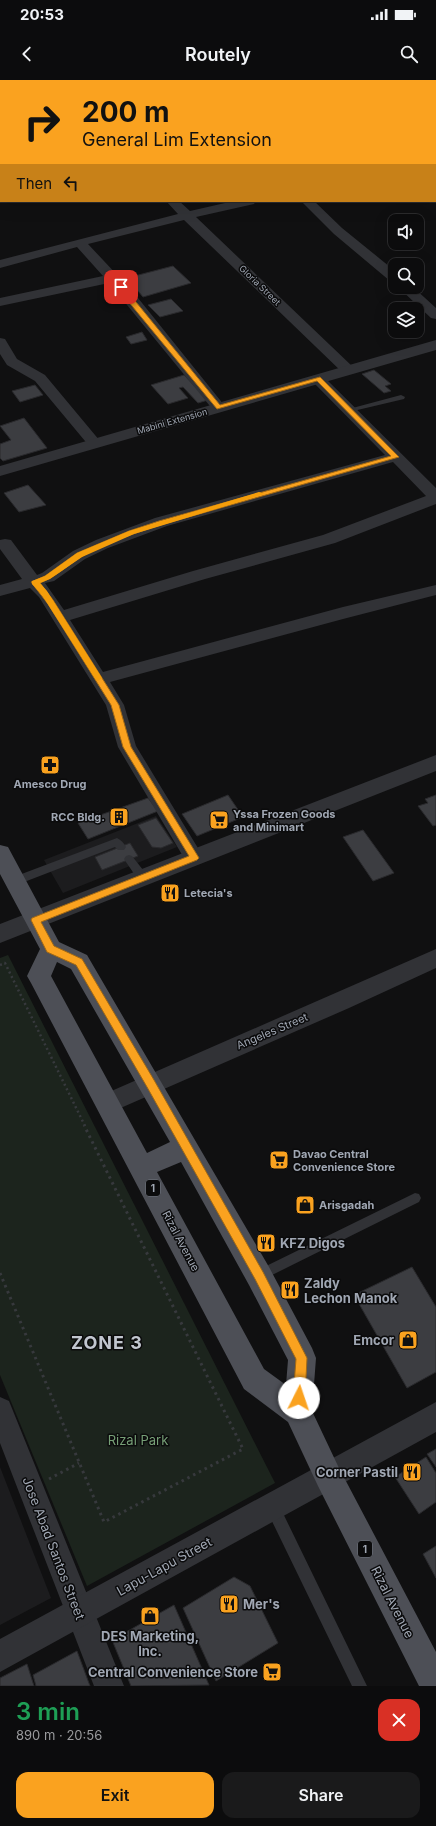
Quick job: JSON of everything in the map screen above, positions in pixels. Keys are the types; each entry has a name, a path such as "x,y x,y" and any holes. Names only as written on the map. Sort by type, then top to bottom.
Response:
{"main road":[{"path":"0,853 51,949"},
{"name":"Rizal Avenue","path":"298,1412 302,1358 259,1276 150,1083 79,962 51,949 39,976 254,1379 298,1412 328,1476 436,1685"},
{"path":"142,1167 186,1146"}],"street":[{"name":"Gloria Street","path":"173,202 348,370"},
{"path":"0,264 246,202"},
{"path":"308,202 338,231 388,272"},
{"path":"80,243 112,278 219,408"},
{"path":"0,302 112,278"},
{"path":"413,294 436,315"},
{"path":"0,342 12,362 40,378 95,444"},
{"name":"Mabini Extension","path":"0,471 436,345"},
{"path":"60,617 199,575 329,539 436,498 318,379"},
{"path":"0,591 48,578 80,555 131,532 161,522 396,457"},
{"path":"5,544 45,593 115,705 127,747 194,858"},
{"path":"99,679 329,617 436,590"},
{"path":"0,934 436,763"},
{"name":"Angeles Street","path":"108,1103 150,1083 333,1005 436,958"},
{"name":"Jose Abad Santos Street","path":"0,1410 109,1686"},
{"name":"Lapu-Lapu Street","path":"0,1656 436,1416"}],"lane":[{"path":"350,410 401,397"},
{"path":"14,881 117,842 121,847"},
{"path":"129,859 143,878"},
{"path":"259,1276 415,1198"},
{"path":"272,1506 360,1686"}],"path":[{"path":"0,965 4,963 243,1449 104,1522 0,1273"},
{"path":"31,1489 79,1463"}],"shaded area":[{"path":"156,816 177,847 63,893 44,860"},
{"path":"0,1467 51,1598 0,1625"}],"green space":[{"name":"Rizal Park","path":"8,955 275,1483 87,1586 0,1375 0,958"}],"building":[{"path":"173,266 191,283 143,297 127,278"},
{"path":"171,299 183,311 160,317 148,305"},
{"path":"142,332 147,340 131,344 126,337"},
{"path":"374,370 391,384 385,386 391,391 384,393 362,374"},
{"path":"184,375 208,400 198,403 183,387 179,388 188,398 168,404 151,385"},
{"path":"35,385 43,395 20,402 12,391"},
{"path":"24,418 47,448 3,461 0,458 0,444 11,440 0,426"},
{"path":"28,485 46,505 19,512 4,493"},
{"path":"228,795 243,817 197,836 182,814"},
{"path":"436,795 436,825 433,826 418,806 428,803 425,799"},
{"name":"RCC Bldg.","path":"148,798 158,811 88,839 78,823"},
{"path":"156,818 173,843 161,848 152,847 138,825"},
{"path":"363,830 394,873 373,881 343,837"},
{"path":"130,843 138,856 102,870 95,857"},
{"name":"Emcor","path":"412,1267 436,1307 436,1372 407,1388 354,1295"},
{"path":"436,1449 436,1467 427,1454"},
{"path":"426,1457 436,1473 436,1502 419,1514 395,1477"},
{"path":"436,1546 436,1578 423,1554"},
{"path":"234,1577 250,1586 278,1643 216,1681 183,1608"},
{"path":"174,1605 209,1685 131,1686 112,1640"},
{"path":"77,1651 90,1686 36,1686 33,1675"},
{"path":"27,1664 34,1686 0,1686 0,1678"}],"slow traffic":[{"path":"98,678 45,593 35,582 48,578 80,555 131,532 161,522 262,494"}],"place":[{"name":"Amesco Drug","path":"50,765"},
{"name":"RCC Bldg.","path":"119,817"},
{"name":"Yssa Frozen Goods and Minimart","path":"219,820"},
{"name":"Letecia's","path":"170,893"},
{"name":"Davao Central Convenience Store","path":"279,1160"},
{"name":"Arisgadah","path":"305,1205"},
{"name":"KFZ Digos","path":"266,1243"},
{"name":"Zaldy Lechon Manok","path":"290,1290"},
{"name":"Emcor","path":"408,1340"},
{"name":"Corner Pastil","path":"412,1472"},
{"name":"Mer's","path":"229,1604"},
{"name":"DES Marketing, Inc.","path":"150,1616"},
{"name":"Central Convenience Store","path":"272,1672"}],"district":[{"name":"ZONE 3","path":"107,1342"}],"route":[{"path":"121,287 154,330 219,408 318,379 396,457 161,522 131,532 80,555 48,578 35,582 51,602 115,705 119,714 123,736 127,747 194,858 35,920 51,949 79,962 150,1083 259,1276 302,1358 299,1398"}]}
